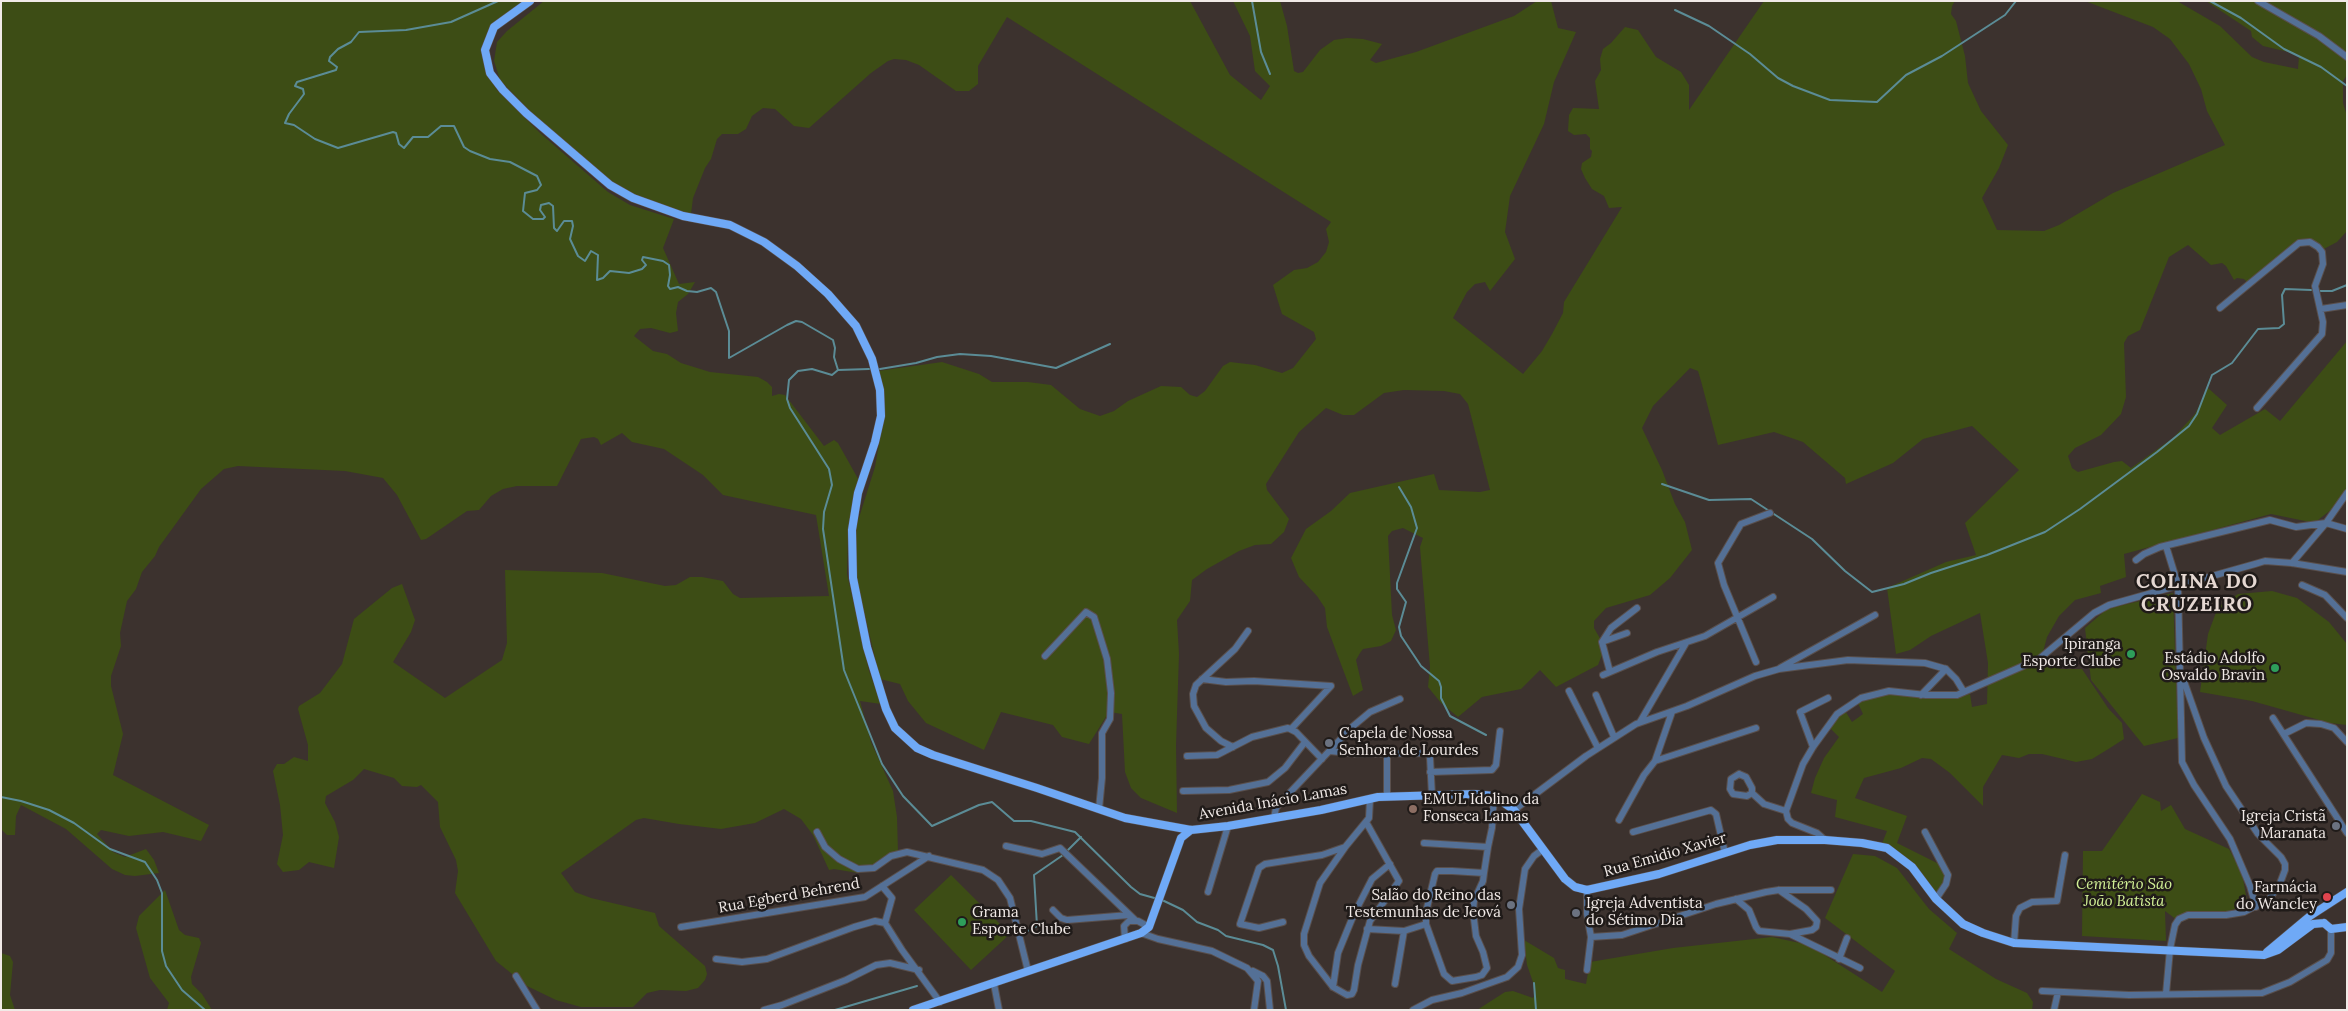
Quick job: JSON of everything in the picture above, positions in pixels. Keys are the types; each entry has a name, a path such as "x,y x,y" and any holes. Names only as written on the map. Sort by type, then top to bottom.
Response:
{"main road":[{"name":"Avenida Inácio Lamas","path":"530,1 494,27 485,50 490,73 503,90 526,113 610,185 633,198 684,216 730,225 764,242 797,266 828,294 856,326 872,359 880,390 881,416 876,442 858,493 852,530 853,578 877,684 889,717 904,738 933,756 1125,818 1191,830 1228,826 1370,799 1474,794 1494,796"},
{"name":"Rua Emidio Xavier","path":"1494,796 1514,810 1542,850 1570,884 1587,890 1659,874 1736,848 1778,840 1850,841 1887,848 1912,868 1936,900 1963,924 1982,933 2014,942 2264,955"},
{"path":"913,1010 994,984 1141,932 1148,927 1180,838 1191,830"},
{"path":"2264,955 2310,916 2347,892"},
{"path":"2324,923 2325,913 2329,904"},
{"path":"2264,955 2278,950 2313,924 2324,923 2331,929 2346,928"}],"street":[{"path":"2258,1 2319,36 2347,58"},
{"path":"2220,308 2299,243 2304,242 2318,247 2324,257 2315,286 2324,328 2320,339 2257,408"},
{"path":"2321,309 2347,305"},
{"path":"2292,563 2326,523 2347,493"},
{"path":"1756,662 1718,568 1719,561 1741,524 1770,513"},
{"path":"2136,560 2144,554 2166,546 2270,520 2296,527 2326,523 2347,529"},
{"path":"2166,546 2178,585 2182,762 2194,785 2230,839 2250,886 2256,907"},
{"path":"1825,840 1817,833 1795,826 1788,819 1786,811 1802,764 1812,747 1837,714 1861,698 1889,691 1950,696 1964,692 2039,658 2094,613 2109,604 2265,562 2292,563 2347,572"},
{"path":"2302,585 2325,595 2347,618"},
{"path":"1603,675 1705,636 1773,597"},
{"path":"1602,642 1612,628 1637,608"},
{"path":"1045,656 1086,612 1094,617 1107,660 1110,693 1110,719 1102,733 1102,778 1099,809"},
{"path":"1779,669 1875,615"},
{"path":"1233,747 1221,742 1206,728 1199,717 1193,694 1202,679 1235,649 1248,631"},
{"path":"1602,642 1627,633"},
{"path":"1602,642 1610,672"},
{"path":"1640,722 1686,643"},
{"path":"1514,810 1598,748 1640,722 1672,712 1755,676 1779,669 1862,659 1914,662 1946,669 1956,679 1964,692"},
{"path":"1921,695 1946,669"},
{"path":"2166,994 2170,949 2175,925 2183,917 2198,914 2226,915 2244,912 2256,907 2275,893 2283,876 2285,864 2258,834 2226,786 2204,738 2180,670"},
{"path":"1187,756 1217,755 1252,737 1279,729 1292,728 1331,686 1254,681 1226,682 1202,679"},
{"path":"1569,691 1598,748"},
{"path":"1596,695 1614,737"},
{"path":"1812,747 1800,712 1828,698"},
{"path":"1274,818 1276,808 1345,733 1364,716 1400,699"},
{"path":"1620,820 1644,775 1655,760 1672,712"},
{"path":"2273,718 2347,833"},
{"path":"2284,734 2298,726 2313,723 2332,727 2347,742"},
{"path":"1292,728 1322,759"},
{"path":"1655,760 1756,728"},
{"path":"1430,772 1492,770 1496,765 1500,731"},
{"path":"1183,791 1229,790 1268,782 1284,768 1305,742"},
{"path":"1330,751 1357,754 1426,753 1430,757 1432,796"},
{"path":"1387,754 1388,797"},
{"path":"1752,792 1764,804 1786,811"},
{"path":"1484,873 1436,872 1426,912 1426,924 1444,974 1454,981 1480,976 1487,968 1484,952 1476,936 1473,918 1474,901 1484,873 1494,796"},
{"path":"1366,822 1398,876 1398,883 1373,916 1367,929 1353,993 1347,995 1335,989 1306,952 1303,937 1318,886 1346,846 1366,822 1370,814 1370,799"},
{"path":"1633,832 1711,810 1716,814 1725,853"},
{"path":"1208,892 1228,826"},
{"path":"817,832 825,847 838,859 858,869 874,868 891,856 907,852 983,870 998,880 1010,898 1028,971"},
{"path":"1925,832 1948,875 1946,884 1936,900"},
{"path":"1424,843 1488,847"},
{"path":"1006,846 1042,854 1060,848 1134,920 1148,927"},
{"path":"1283,922 1259,928 1240,924 1259,868 1265,864 1317,857 1346,846"},
{"path":"1413,1010 1432,1000 1462,993 1507,977 1518,967 1522,955 1519,909 1525,869 1534,856 1542,850"},
{"path":"2014,942 2016,916 2020,908 2032,902 2057,901 2065,855"},
{"name":"Rua Egberd Behrend","path":"681,927 865,897 929,856"},
{"path":"1335,989 1338,953 1354,914 1372,879 1390,864"},
{"path":"882,886 892,898 885,922 902,950 919,970 940,1002"},
{"path":"1587,890 1587,914 1591,937 1587,970"},
{"path":"1591,937 1622,936 1736,899 1779,890 1831,890"},
{"path":"1736,899 1750,910 1759,931 1790,934 1812,930 1816,927 1817,921 1806,909 1779,890"},
{"path":"1053,910 1061,918 1067,920 1129,915"},
{"path":"1125,939 1125,923 1134,920"},
{"path":"716,959 742,962 767,959 854,927 875,921 885,922"},
{"path":"1367,929 1404,931 1426,924"},
{"path":"2042,990 2122,995 2236,995 2269,991 2290,982 2327,960 2331,953 2331,929"},
{"path":"1395,984 1404,931"},
{"path":"1141,932 1158,939 1212,951 1262,976 1267,981 1270,1010"},
{"path":"1790,934 1860,968"},
{"path":"1839,959 1847,938"},
{"path":"764,1010 828,987 876,965 890,963 919,970"},
{"path":"1249,970 1258,981 1254,1010"},
{"path":"516,976 537,1010"},
{"path":"994,984 999,1010"},
{"path":"2054,1010 2058,992"}],"green space":[{"path":"1,1 532,1 500,22 488,41 488,75 497,90 540,133 608,192 630,205 674,219 663,248 679,284 695,282 688,294 678,302 676,313 678,331 670,333 651,328 640,329 634,336 653,351 667,354 681,363 710,372 758,377 767,382 772,387 772,396 785,395 824,446 834,440 838,443 861,484 852,512 848,533 847,574 869,671 881,704 860,701 871,742 893,791 897,817 898,852 873,867 858,873 834,869 829,870 813,835 801,819 784,809 755,823 721,829 644,818 636,820 561,873 575,892 591,898 655,913 659,926 705,966 707,974 705,980 698,988 686,991 660,990 647,993 633,1007 581,1007 556,1000 527,986 496,961 455,893 458,871 456,860 440,827 438,802 421,785 417,787 402,786 394,778 364,769 353,780 326,796 325,803 335,822 339,837 334,868 309,862 299,870 283,872 277,864 283,835 280,805 273,771 277,764 284,764 294,757 308,761 308,745 298,709 299,706 320,693 342,664 354,619 392,588 402,584 415,620 411,632 393,662 445,698 502,660 507,643 505,570 602,573 665,586 676,585 690,577 702,577 723,581 733,594 740,598 829,596 816,515 723,495 703,475 664,449 632,442 622,433 601,445 598,439 594,437 581,439 557,486 517,486 503,489 491,496 479,510 467,511 426,539 421,540 397,495 383,478 345,471 238,466 224,469 201,489 142,572 136,589 127,601 120,633 121,646 111,676 111,686 123,734 113,775 209,825 201,841 163,832 129,836 101,830 97,834 113,852 125,857 146,849 154,860 159,873 135,876 125,875 112,869 66,829 21,805 16,816 15,835 7,835 1,829"},
{"path":"544,1 1190,1 1230,75 1261,100 1270,86 1255,71 1250,36 1233,1 1280,1 1287,26 1294,71 1298,73 1303,72 1320,50 1334,40 1347,38 1363,39 1382,44 1370,60 1376,63 1416,52 1514,16 1537,1 1551,1 1558,28 1576,32 1554,82 1544,124 1510,196 1505,232 1515,259 1490,291 1485,282 1475,284 1467,292 1453,318 1523,374 1542,351 1563,313 1564,302 1622,207 1609,208 1604,196 1592,189 1581,169 1582,163 1591,157 1590,138 1586,134 1574,135 1568,131 1569,115 1573,108 1599,109 1595,81 1601,70 1600,59 1603,49 1625,27 1638,30 1656,57 1681,72 1689,85 1689,110 1764,1 1955,1 1951,14 1956,21 1965,56 1968,83 1981,111 2008,145 1999,168 1982,198 1997,230 2044,231 2059,225 2113,193 2225,145 2207,111 2201,89 2189,64 2170,39 2153,27 2085,1 2177,1 2220,26 2252,57 2264,62 2298,69 2299,56 2297,54 2263,46 2252,37 2251,31 2206,1 2347,1 2347,75 2343,81 2343,103 2347,116 2347,231 2337,242 2320,251 2310,246 2298,246 2250,285 2244,279 2237,278 2234,280 2226,266 2222,263 2211,265 2188,245 2169,257 2140,330 2128,336 2124,343 2126,397 2121,414 2101,435 2075,448 2068,456 2072,468 2078,472 2122,461 2131,468 2173,438 2195,414 2208,388 2227,405 2212,428 2220,435 2265,409 2280,421 2347,341 2347,488 2332,509 2318,520 2310,522 2271,514 2124,554 2126,577 2100,586 2101,593 2075,600 2059,616 2047,637 2043,652 2060,669 2082,669 2108,708 2122,723 2124,739 2092,759 2076,762 2042,754 2029,754 2019,758 2002,755 1983,787 1983,806 1950,773 1931,759 1922,758 1901,768 1864,778 1855,798 1907,816 1897,843 1947,868 1944,885 1936,901 1922,880 1881,846 1887,831 1835,817 1837,800 1811,793 1824,758 1839,737 1828,726 1844,709 1852,722 1863,714 1857,701 1886,694 1944,699 1970,694 1972,707 1987,704 1988,663 1980,613 1931,636 1910,650 1896,654 1887,588 1946,562 1976,555 1965,523 2019,470 1972,426 1923,439 1893,463 1846,484 1845,478 1803,442 1774,432 1718,445 1698,371 1690,368 1653,406 1642,428 1662,470 1675,504 1685,522 1692,550 1670,578 1650,595 1606,608 1594,621 1594,628 1605,647 1598,665 1556,687 1540,670 1521,689 1482,697 1458,717 1441,703 1428,687 1430,667 1420,547 1423,538 1403,528 1392,531 1388,536 1392,615 1396,630 1391,641 1381,646 1363,649 1360,653 1356,660 1363,690 1353,696 1327,627 1325,608 1317,596 1299,577 1291,558 1306,529 1331,511 1350,493 1434,474 1439,490 1480,492 1490,490 1468,404 1460,394 1444,391 1404,390 1384,393 1354,415 1343,415 1326,408 1299,432 1266,484 1267,490 1289,519 1284,532 1271,544 1255,545 1239,551 1192,580 1190,601 1177,620 1179,654 1176,745 1177,813 1141,798 1131,788 1125,772 1122,714 1109,712 1089,744 1062,737 1053,725 1001,712 984,750 926,723 908,701 900,684 880,679 855,573 854,553 857,524 875,467 882,427 878,371 942,362 979,374 992,382 1028,382 1051,385 1080,409 1100,416 1114,411 1128,401 1161,386 1181,387 1190,395 1197,397 1205,391 1223,366 1230,362 1255,365 1282,373 1293,368 1316,339 1314,332 1282,314 1273,285 1294,270 1307,268 1318,262 1326,252 1329,242 1326,229 1331,222 1007,17 978,66 978,84 969,91 956,91 919,65 906,60 894,59 871,73 809,128 794,126 775,109 763,108 752,116 746,129 738,134 722,134 717,139 711,159 705,168 693,198 691,214 665,208 626,194 545,126 500,80 494,61 497,42 507,31"},
{"name":"Estádio Adolfo Osvaldo Bravin","path":"2272,591 2297,598 2329,622 2347,644 2347,725 2330,723 2252,701 2200,692 2208,634 2218,607 2238,594"},
{"name":"Ipiranga Esporte Clube","path":"2173,593 2178,738 2144,746 2091,680 2085,628 2107,609"},
{"name":"Cemitério São João Batista","path":"2142,794 2160,802 2161,811 2171,805 2185,829 2229,849 2242,873 2247,901 2237,908 2218,915 2177,920 2165,911 2166,941 2082,936 2083,851 2102,851"},
{"path":"1853,854 1875,856 1897,868 1929,909 1957,933 1949,949 1996,979 2027,993 2033,1002 2032,1010 1477,1010 1505,992 1513,991 1533,998 1535,994 1534,985 1527,965 1524,940 1554,958 1558,968 1565,970 1565,979 1586,984 1590,962 1673,948 1772,937 1809,945 1882,992 1895,971 1825,918"},
{"name":"Grama Esporte Clube","path":"951,875 1010,934 971,970 914,910"},
{"path":"165,890 179,930 185,935 199,938 201,943 191,977 192,984 202,994 212,1010 167,1010 169,1003 150,978 136,928 139,916"},
{"path":"1,953 10,956 13,962 10,995 15,1010 1,1010"}],"waterway":[{"path":"498,1 451,22 406,30 359,32 351,42 338,49 330,57 329,61 337,67 336,70 297,82 295,86 303,89 304,94 289,114 285,123 294,125 315,139 338,148 393,132 396,133 399,144 404,148 413,137 428,137 441,126 454,126 464,147 470,151 490,159 510,162 537,176 541,185 537,190 525,193 523,211 533,219 543,219 545,217 540,210 541,205 549,203 553,206 554,228 557,231 564,221 572,221 573,226 570,239 578,256 585,261 591,251 598,255 597,280 603,278 610,271 629,273 642,269 646,265 642,260 643,257 663,261 669,265 668,286 670,289 678,287 687,291 697,292 711,288 716,292 729,331 729,358 796,321 802,322 833,340 835,348 834,357 838,370"},
{"path":"1252,1 1261,52 1270,74"},
{"path":"1675,10 1709,26 1750,54 1778,78 1793,86 1830,100 1877,102 1906,75 1942,56 2005,15 2016,1"},
{"path":"2210,1 2241,18 2284,49 2321,67 2347,86"},
{"path":"2320,291 2332,291 2347,285"},
{"path":"1662,484 1709,500 1751,499 1812,539 1845,571 1872,592 1904,584 1987,555 2045,532 2080,509 2189,426 2197,414 2212,375 2232,363 2258,329 2279,328 2284,324 2282,295 2285,289 2311,290"},
{"path":"880,369 960,354 991,356 1056,368 1110,344"},
{"path":"838,370 832,375 812,369 798,371 789,380 787,399 790,408 829,469 832,485 824,512 823,529 844,670 882,764 903,796 932,826 979,805 992,802 1014,821 1031,821 1075,832 1131,887 1140,894 1158,899"},
{"path":"838,370 869,369"},
{"path":"1399,487 1411,507 1417,528 1397,583 1397,589 1406,602 1399,627 1401,636 1421,666 1439,681 1441,698 1450,716 1486,735"},
{"path":"1,797 49,810 74,823 110,849 145,862 157,880 162,893 162,951 166,966 182,990 205,1010"},
{"path":"1068,850 1081,837"},
{"path":"1026,932 1037,926 1034,875 1063,855"},
{"path":"1162,900 1183,910 1197,922 1218,930 1226,936 1263,945 1273,950 1286,1010"},
{"path":"1534,983 1536,1010"},
{"path":"835,1010 917,986"}],"place":[{"name":"Ipiranga Esporte Clube","path":"2131,654"},
{"name":"Estádio Adolfo Osvaldo Bravin","path":"2275,668"},
{"name":"Capela de Nossa Senhora de Lourdes","path":"1329,743"},
{"name":"EMUL Idolino da Fonseca Lamas","path":"1413,809"},
{"name":"Igreja Cristã Maranata","path":"2336,826"},
{"name":"Farmácia do Wancley","path":"2327,897"},
{"name":"Salão do Reino das Testemunhas de Jeová","path":"1511,905"},
{"name":"Igreja Adventista do Sétimo Dia","path":"1576,913"},
{"name":"Grama Esporte Clube","path":"962,922"}],"district":[{"name":"COLINA DO CRUZEIRO","path":"2197,594"}]}
